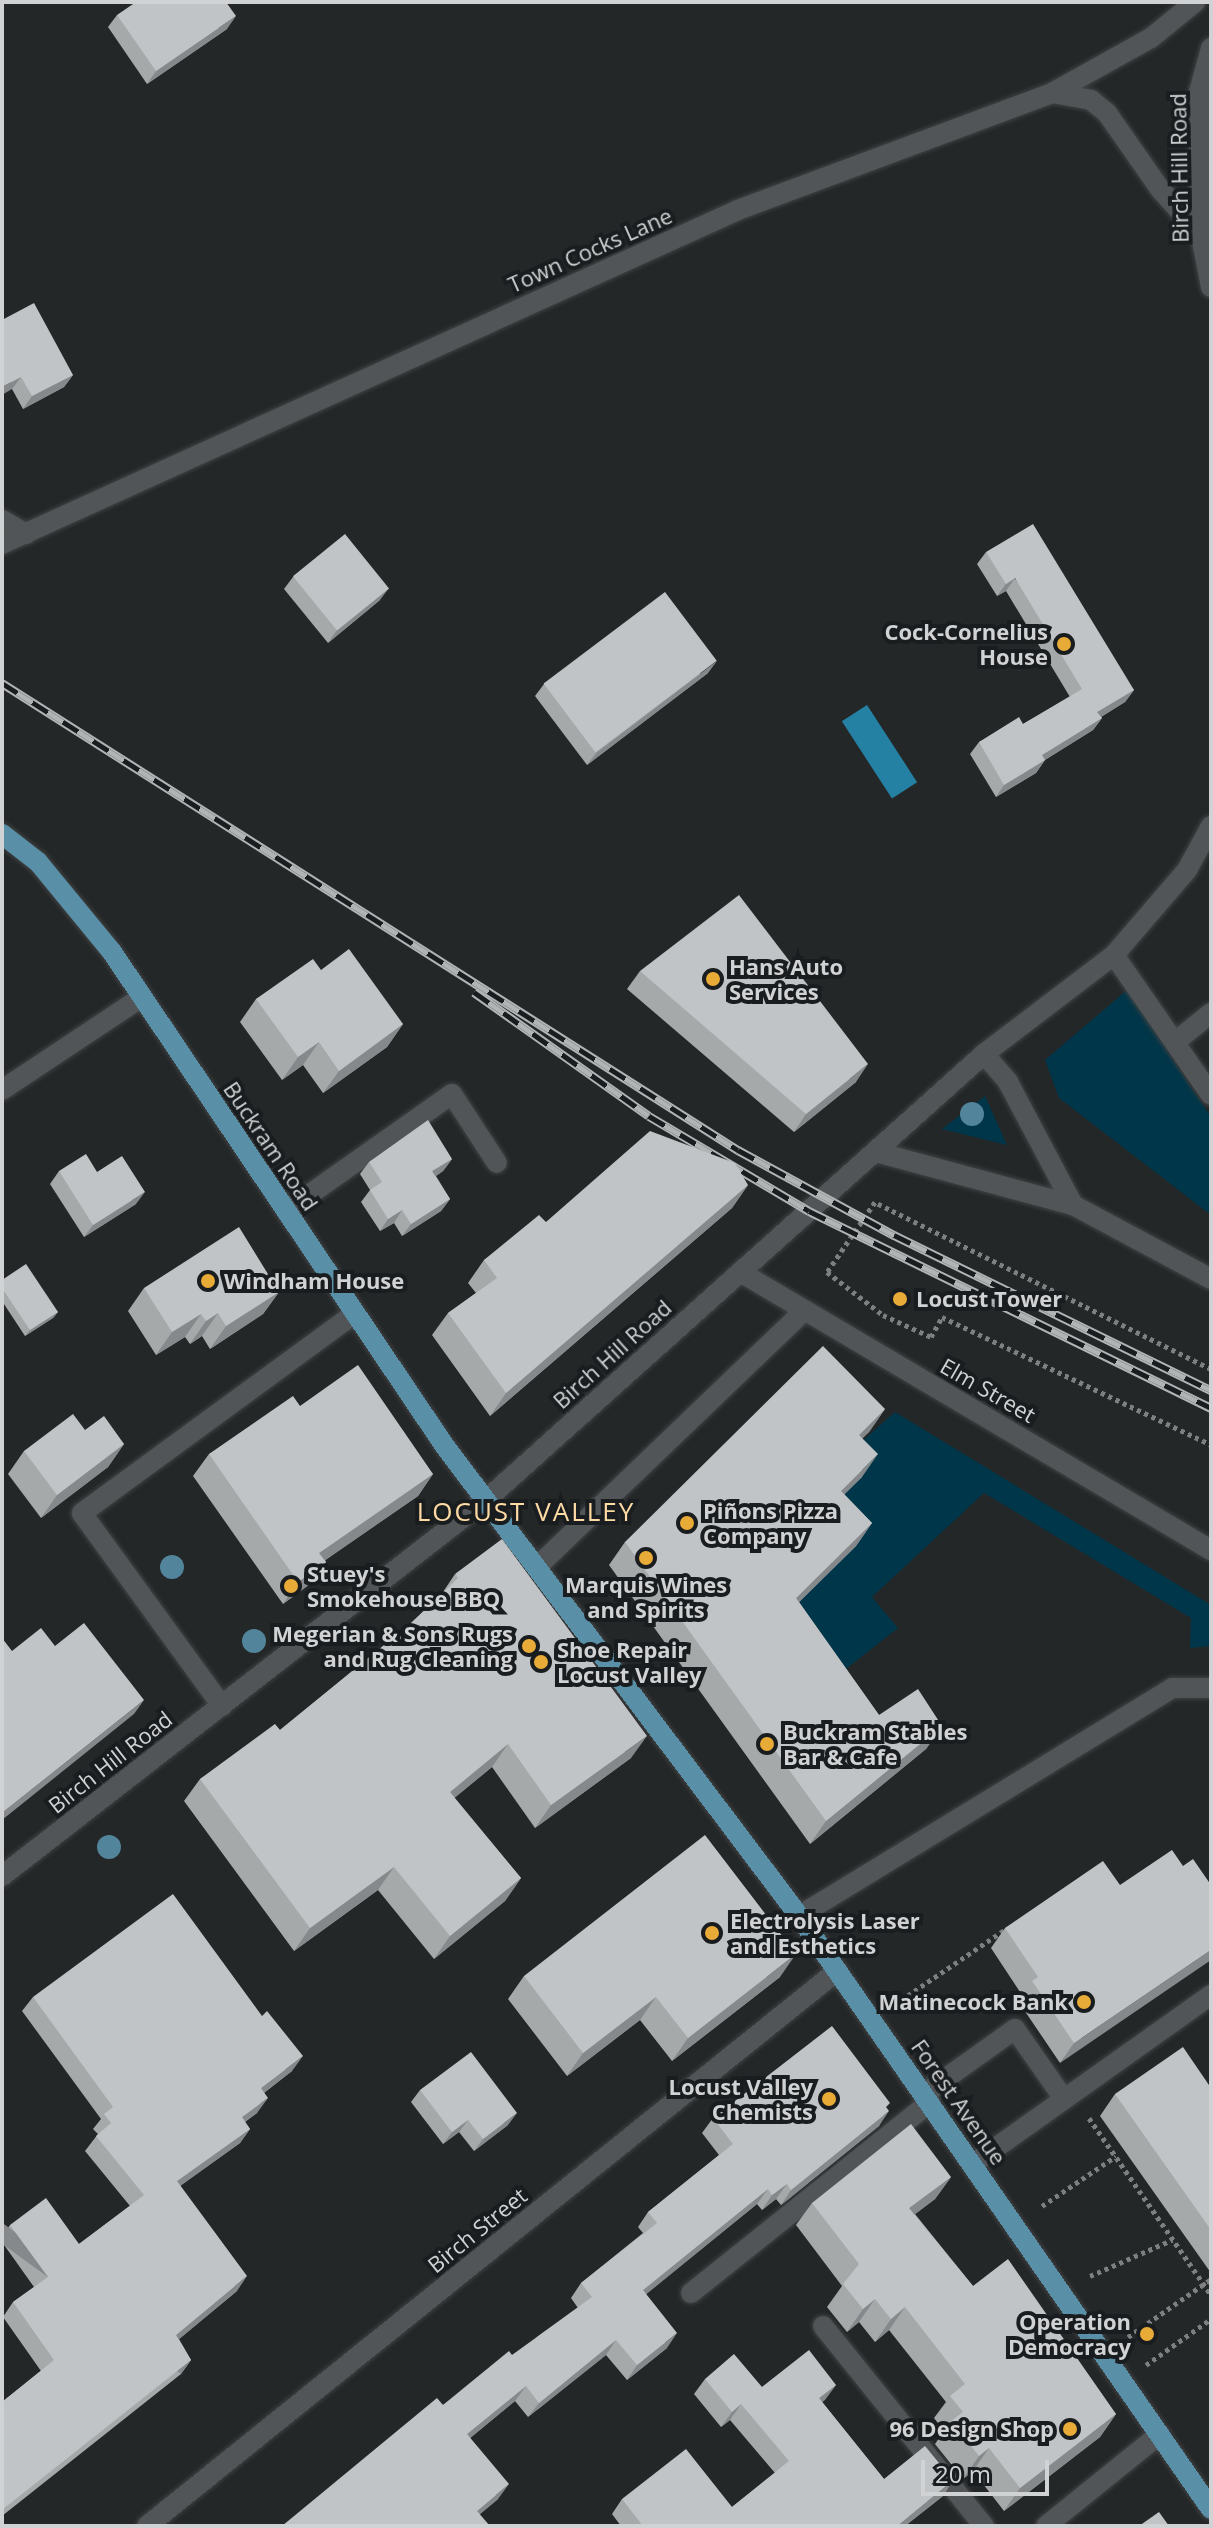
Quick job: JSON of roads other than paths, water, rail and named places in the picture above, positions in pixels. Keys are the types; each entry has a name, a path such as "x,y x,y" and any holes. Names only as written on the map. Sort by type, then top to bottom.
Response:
{"main road":[{"name":"Buckram Road","path":"2,834 38,862 77,904 355,1313 487,1499"},
{"name":"Forest Avenue","path":"487,1499 799,1916 1211,2509"}],"street":[{"name":"Town Cocks Lane","path":"2,544 738,210 1052,93 1151,38 1195,2"},
{"name":"Birch Hill Road","path":"1211,48 1199,92 1211,287"},
{"path":"1052,93 1091,100 1107,113 1160,189 1206,240"},
{"path":"2,520 26,534"},
{"name":"Birch Hill Road","path":"2,1876 487,1499 984,1054 1114,955 1187,870 1211,826"},
{"path":"1114,955 1211,1095"},
{"path":"2,1090 142,997"},
{"path":"1175,1042 1211,1013"},
{"path":"984,1054 1008,1082 1073,1205"},
{"path":"286,1211 452,1094 497,1163"},
{"path":"876,1152 1073,1205 1211,1279"},
{"name":"Elm Street","path":"740,1272 1211,1550"},
{"path":"539,1565 805,1310"},
{"path":"222,1706 82,1513 355,1313"},
{"path":"799,1916 1172,1688 1211,1688"},
{"name":"Birch Street","path":"147,2526 837,1971"},
{"path":"973,2164 1211,1995"},
{"path":"691,2293 1015,2029 1064,2099"},
{"path":"823,2326 984,2526"},
{"path":"1046,2526 1160,2434"}],"railway":[{"path":"2,683 738,1150 894,1235 1211,1390"},
{"path":"474,992 649,1116 809,1211 1211,1408"}],"place":[{"name":"Cock-Cornelius House","path":"1064,644"},
{"name":"Hans Auto Services","path":"713,979"},
{"name":"Windham House","path":"208,1281"},
{"name":"Locust Tower","path":"900,1299"},
{"name":"Piñons Pizza Company","path":"687,1523"},
{"name":"Marquis Wines and Spirits","path":"646,1558"},
{"name":"Stuey's Smokehouse BBQ","path":"291,1586"},
{"name":"Megerian & Sons Rugs and Rug Cleaning","path":"529,1646"},
{"name":"Shoe Repair Locust Valley","path":"541,1662"},
{"name":"Buckram Stables Bar & Cafe","path":"767,1744"},
{"name":"Electrolysis Laser and Esthetics","path":"712,1933"},
{"name":"Matinecock Bank","path":"1084,2002"},
{"name":"Locust Valley Chemists","path":"829,2099"},
{"name":"Operation Democracy","path":"1147,2334"},
{"name":"96 Design Shop","path":"1070,2429"}],"district":[{"name":"LOCUST VALLEY","path":"526,1512"}]}
